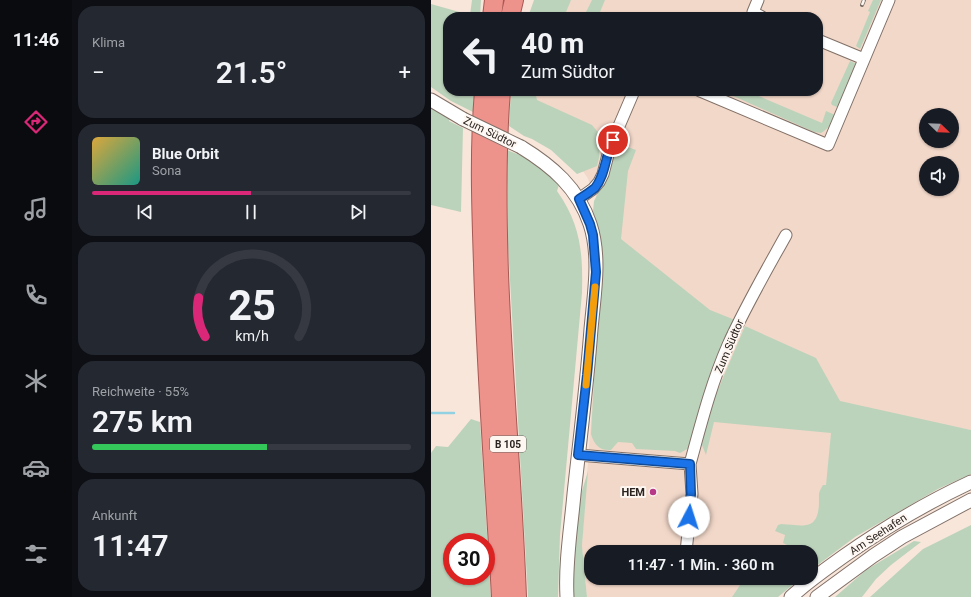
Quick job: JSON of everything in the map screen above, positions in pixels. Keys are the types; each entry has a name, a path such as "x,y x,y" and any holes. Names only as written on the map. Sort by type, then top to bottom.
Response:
{"highway":[{"path":"493,12 494,0"},
{"path":"511,12 514,0"},
{"name":"B 105","path":"484,96 481,146 481,195 485,326 501,597"},
{"name":"B 105","path":"500,96 498,121 498,247 517,597"}],"street":[{"path":"753,12 758,0"},
{"path":"712,96 828,145 889,0"},
{"path":"823,42 864,59"},
{"path":"579,199 593,189 599,182 603,174 610,147 632,96"},
{"name":"Zum Südtor","path":"431,100 463,119 521,147 540,158 554,169 572,188 579,199 590,224 593,235 596,272 568,556 567,597"},
{"name":"Zum Südtor","path":"687,545 691,494 690,464 711,390 727,347 739,321 786,235"},
{"path":"578,455 690,464"},
{"name":"Am Seehafen","path":"791,597 830,566 868,539 907,515 971,482"},
{"name":"Am Seehafen","path":"817,597 896,541 971,500"}],"shaded area":[{"path":"569,0 971,0 971,430 940,424 825,522 794,545 584,545 584,566 582,546 603,249 597,199 587,177 579,166 528,126 531,96 823,96 823,12 564,12"},
{"path":"586,585 740,585 732,597 587,597"}],"green space":[{"path":"472,0 481,0 480,12 470,12"},
{"path":"534,0 571,0 566,12 530,12"},
{"path":"592,0 605,0 600,12 586,12"},
{"path":"873,0 881,0 860,49 856,46 870,12 868,11"},
{"path":"431,4 459,12 443,12 443,95 431,87"},
{"path":"850,61 857,64 840,106 837,107 831,103"},
{"path":"444,96 475,96 473,112"},
{"path":"511,96 536,96 537,100 592,125 601,136 603,142 599,143 599,158 597,166 577,174 551,150 524,136 509,126"},
{"path":"733,96 759,96 822,123 826,111 835,115 826,129 821,133 814,132"},
{"path":"431,107 450,118 449,121 463,128 461,212 431,205"},
{"path":"625,146 636,150 628,171 621,239 710,310 735,320 700,405 689,448 680,453 675,451 636,449 632,443 618,442 611,450 607,450 600,448 595,444 591,434 601,253 593,211 594,201 618,149"},
{"path":"507,150 528,158 559,185 557,191 576,228 581,252 582,293 560,535 558,597 528,597 508,245"},
{"path":"745,326 816,358 840,401 971,430 971,474 938,489 855,537 818,565 818,545 787,545 783,543 785,535 775,531 778,525 781,524 808,525 816,519 819,495 823,485 826,485 831,433 714,422 706,455 702,445 703,434 714,399"},
{"path":"471,419 480,422 487,533 443,533 443,585 490,585 491,597 431,597 431,453 436,446 448,447"},
{"path":"588,471 582,546 584,585 586,585 587,597 574,597 572,568 579,501"},
{"path":"971,525 971,597 870,597 923,549"},
{"path":"914,541 921,542 891,565 876,579 862,597 835,597 866,570"},
{"path":"740,585 793,585 778,597 732,597"}],"waterway":[{"path":"431,413 454,413"}],"railway":[{"path":"862,5 864,0"}],"slow traffic":[{"path":"586,385 595,287"}],"place":[{"name":"HEM","path":"653,492"}],"route":[{"path":"613,140 603,174 599,182 593,189 579,199 585,211 593,235 596,272 578,455 690,464 691,494 689,517"}]}
